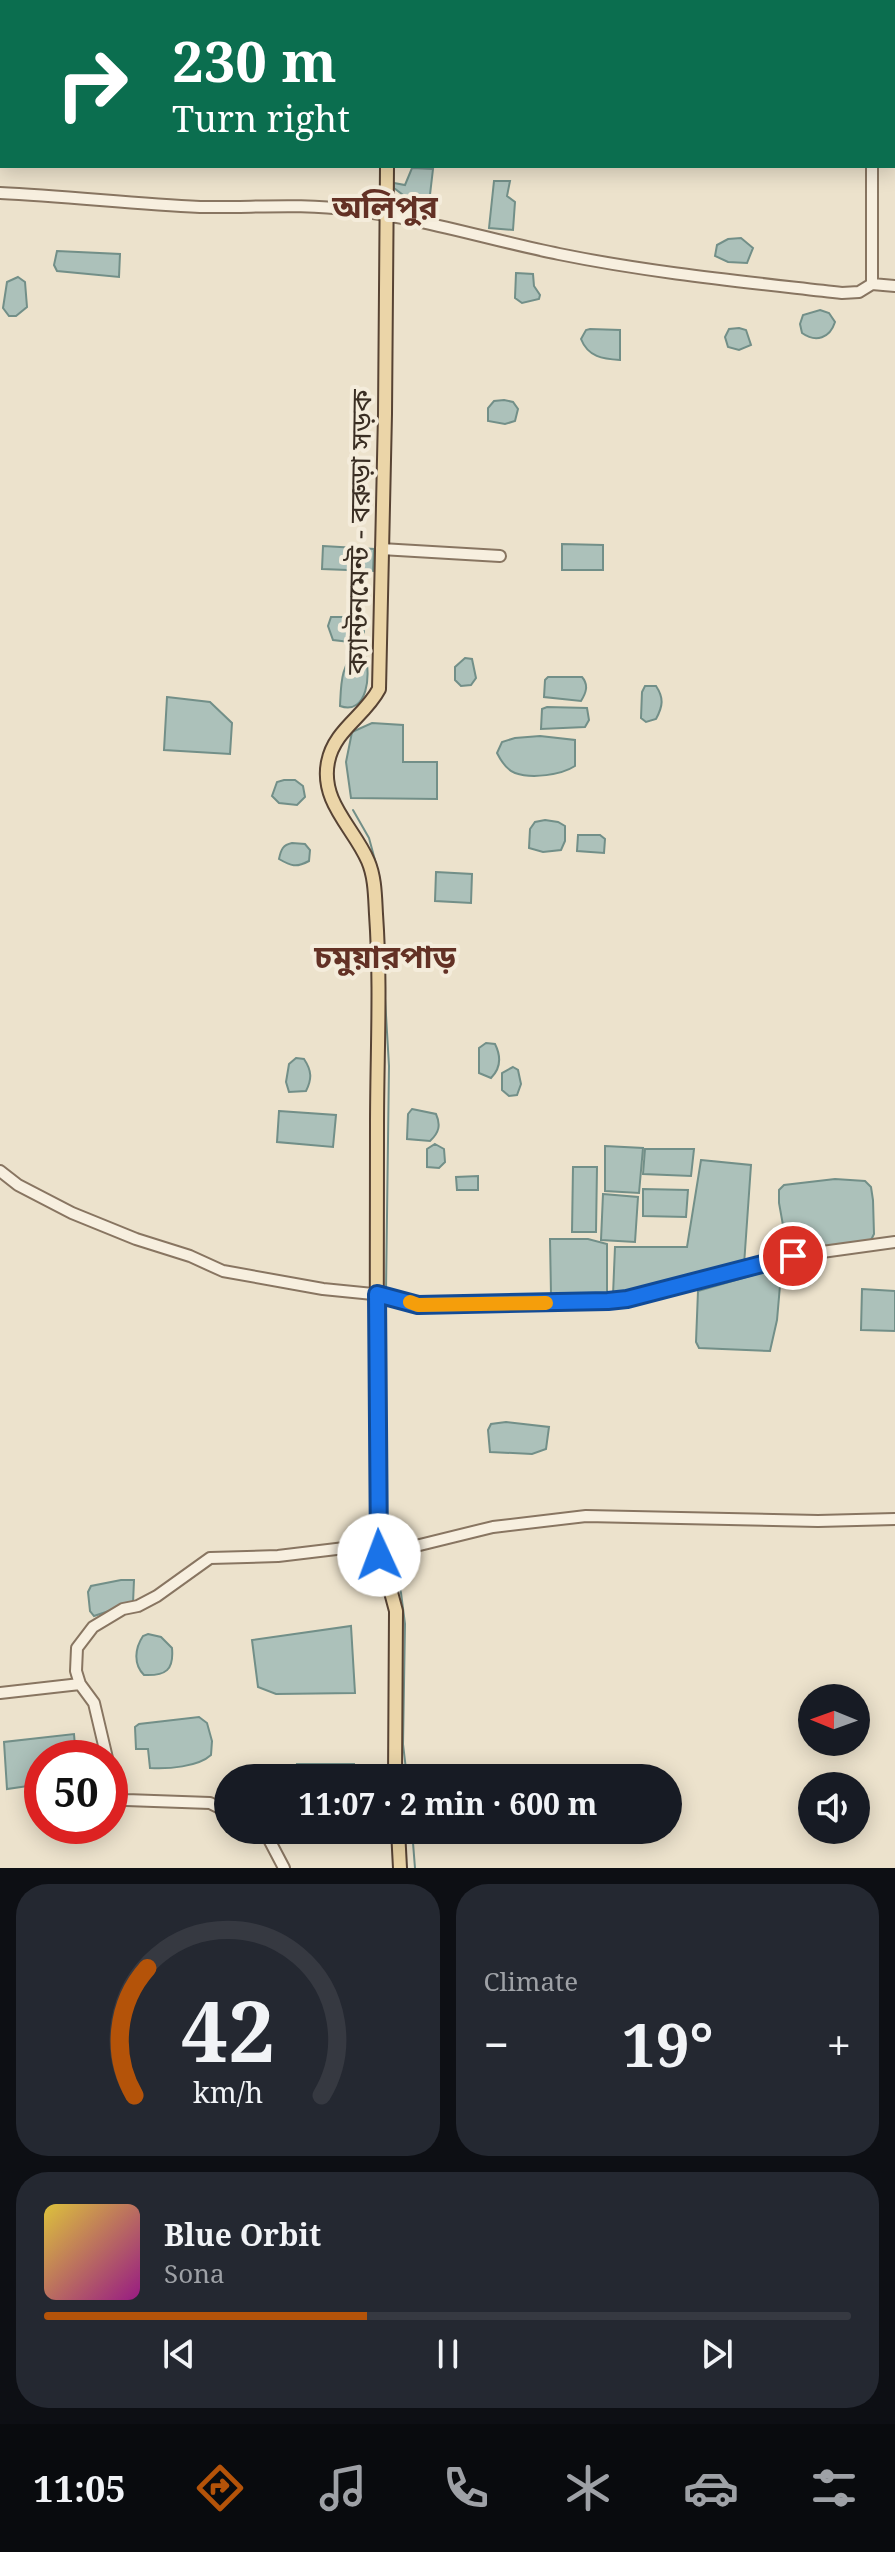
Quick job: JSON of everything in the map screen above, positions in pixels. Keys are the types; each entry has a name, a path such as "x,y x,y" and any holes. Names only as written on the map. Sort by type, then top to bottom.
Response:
{"main road":[{"name":"ক্যান্টনমেন্ট - বরুড়া সড়ক","path":"387,168 379,689 374,699 335,740 327,764 329,795 344,825 367,857 373,875 379,1012 378,1549 396,1611 395,1764"},
{"path":"399,1844 400,1868"}],"street":[{"path":"872,168 872,284"},
{"path":"0,193 205,207 299,205 385,215 559,254 640,268 842,293 859,292 872,284 895,286"},
{"path":"381,549 500,556"},
{"path":"0,1171 18,1185 72,1213 223,1271 323,1289 377,1294 418,1305 627,1299 793,1256 895,1242"},
{"path":"103,1740 94,1703 80,1684 76,1671 77,1648 93,1627 123,1609 138,1606 157,1596 210,1558 378,1549 396,1551 493,1527 586,1516 818,1521 895,1519"},
{"path":"0,1693 80,1684"},
{"path":"128,1800 214,1805"},
{"path":"271,1844 284,1868"}],"water":[{"path":"412,168 433,169 429,203 420,208 394,188 394,183 405,185"},
{"path":"494,181 510,181 507,196 515,202 513,230 489,228"},
{"path":"741,238 753,248 747,263 728,262 715,256 717,245 728,239"},
{"path":"57,251 120,254 119,277 57,271 54,265"},
{"path":"516,273 533,274 539,299 522,303 515,298"},
{"path":"18,277 25,282 27,307 16,316 9,316 3,308 7,282"},
{"path":"820,310 829,313 835,322 830,332 817,338 802,333 800,324 803,315"},
{"path":"590,329 620,330 620,360 602,358 588,350 581,339"},
{"path":"729,329 746,330 751,345 739,350 728,347 725,337"},
{"path":"494,401 513,402 518,409 515,421 505,424 488,421 488,408"},
{"path":"562,544 603,545 603,570 562,570"},
{"path":"323,546 374,549 373,571 322,569"},
{"path":"331,617 362,617 364,632 358,643 333,640 328,626"},
{"path":"359,652 365,656 367,663 365,691 357,705 340,706 345,668"},
{"path":"465,658 472,659 476,678 471,685 461,686 455,680 455,667"},
{"path":"548,677 582,677 586,689 581,701 544,697"},
{"path":"645,686 656,686 662,702 656,719 646,722 641,718"},
{"path":"167,697 210,702 232,723 230,754 164,750"},
{"path":"587,708 589,720 585,727 541,729 542,709"},
{"path":"372,723 403,725 403,762 437,762 437,799 351,798 346,762 352,732"},
{"path":"540,736 575,740 575,766 546,775 522,775 509,770 497,753 502,742"},
{"path":"295,780 303,786 305,797 297,805 279,803 272,796 277,782"},
{"path":"545,820 565,826 565,841 561,850 543,852 529,848 530,829 535,822"},
{"path":"578,835 600,835 605,839 604,853 577,851"},
{"path":"292,843 305,844 310,850 309,861 294,865 279,859 283,848"},
{"path":"436,872 472,874 471,903 435,901"},
{"path":"486,1043 495,1044 499,1057 497,1070 491,1078 479,1073 479,1048"},
{"path":"296,1058 304,1059 307,1063 309,1083 306,1091 289,1092 286,1082 289,1064"},
{"path":"513,1067 518,1070 521,1084 517,1095 509,1096 502,1090 502,1073"},
{"path":"412,1109 436,1114 438,1129 430,1141 407,1139 408,1114"},
{"path":"279,1111 336,1115 333,1147 277,1142"},
{"path":"435,1144 444,1149 445,1162 439,1168 427,1167 427,1149"},
{"path":"605,1146 643,1148 639,1193 605,1191"},
{"path":"645,1149 694,1149 691,1176 643,1174"},
{"path":"701,1160 751,1165 744,1265 693,1282 613,1295 615,1247 687,1247"},
{"path":"573,1167 597,1167 596,1232 572,1232"},
{"path":"478,1176 478,1190 457,1190 456,1177"},
{"path":"835,1179 865,1181 871,1187 874,1234 871,1240 788,1253 779,1190 784,1185"},
{"path":"643,1189 688,1190 686,1217 643,1216"},
{"path":"603,1194 638,1197 635,1242 601,1240"},
{"path":"550,1239 588,1239 607,1244 607,1298 565,1298 551,1294"},
{"path":"774,1269 781,1271 781,1274 777,1320 770,1351 699,1348 696,1342 698,1291"},
{"path":"862,1289 895,1291 895,1331 861,1330"},
{"path":"506,1422 549,1427 546,1449 532,1454 490,1452 488,1430 491,1424"},
{"path":"134,1580 133,1603 94,1616 90,1611 88,1592 91,1586"},
{"path":"351,1626 355,1693 276,1694 258,1687 252,1640"},
{"path":"143,1636 161,1637 172,1648 172,1662 163,1673 144,1675 138,1666 138,1646"},
{"path":"199,1717 207,1723 212,1741 211,1755 191,1765 150,1768 148,1749 136,1749 135,1727"},
{"path":"74,1734 74,1740 24,1740 24,1787 7,1789 4,1742"}],"waterway":[{"path":"353,810 369,838 379,875"},
{"path":"385,998 389,1066 386,1291"},
{"path":"385,1297 385,1499 390,1547"},
{"path":"392,1557 405,1624 405,1764"},
{"path":"413,1844 415,1868"}],"slow traffic":[{"path":"410,1302 418,1305 546,1303"}],"district":[{"name":"অলিপুর","path":"385,205"},
{"name":"চমুয়ারপাড়","path":"385,955"}],"route":[{"path":"379,1555 377,1294 418,1305 608,1301 627,1299 793,1256"}]}
